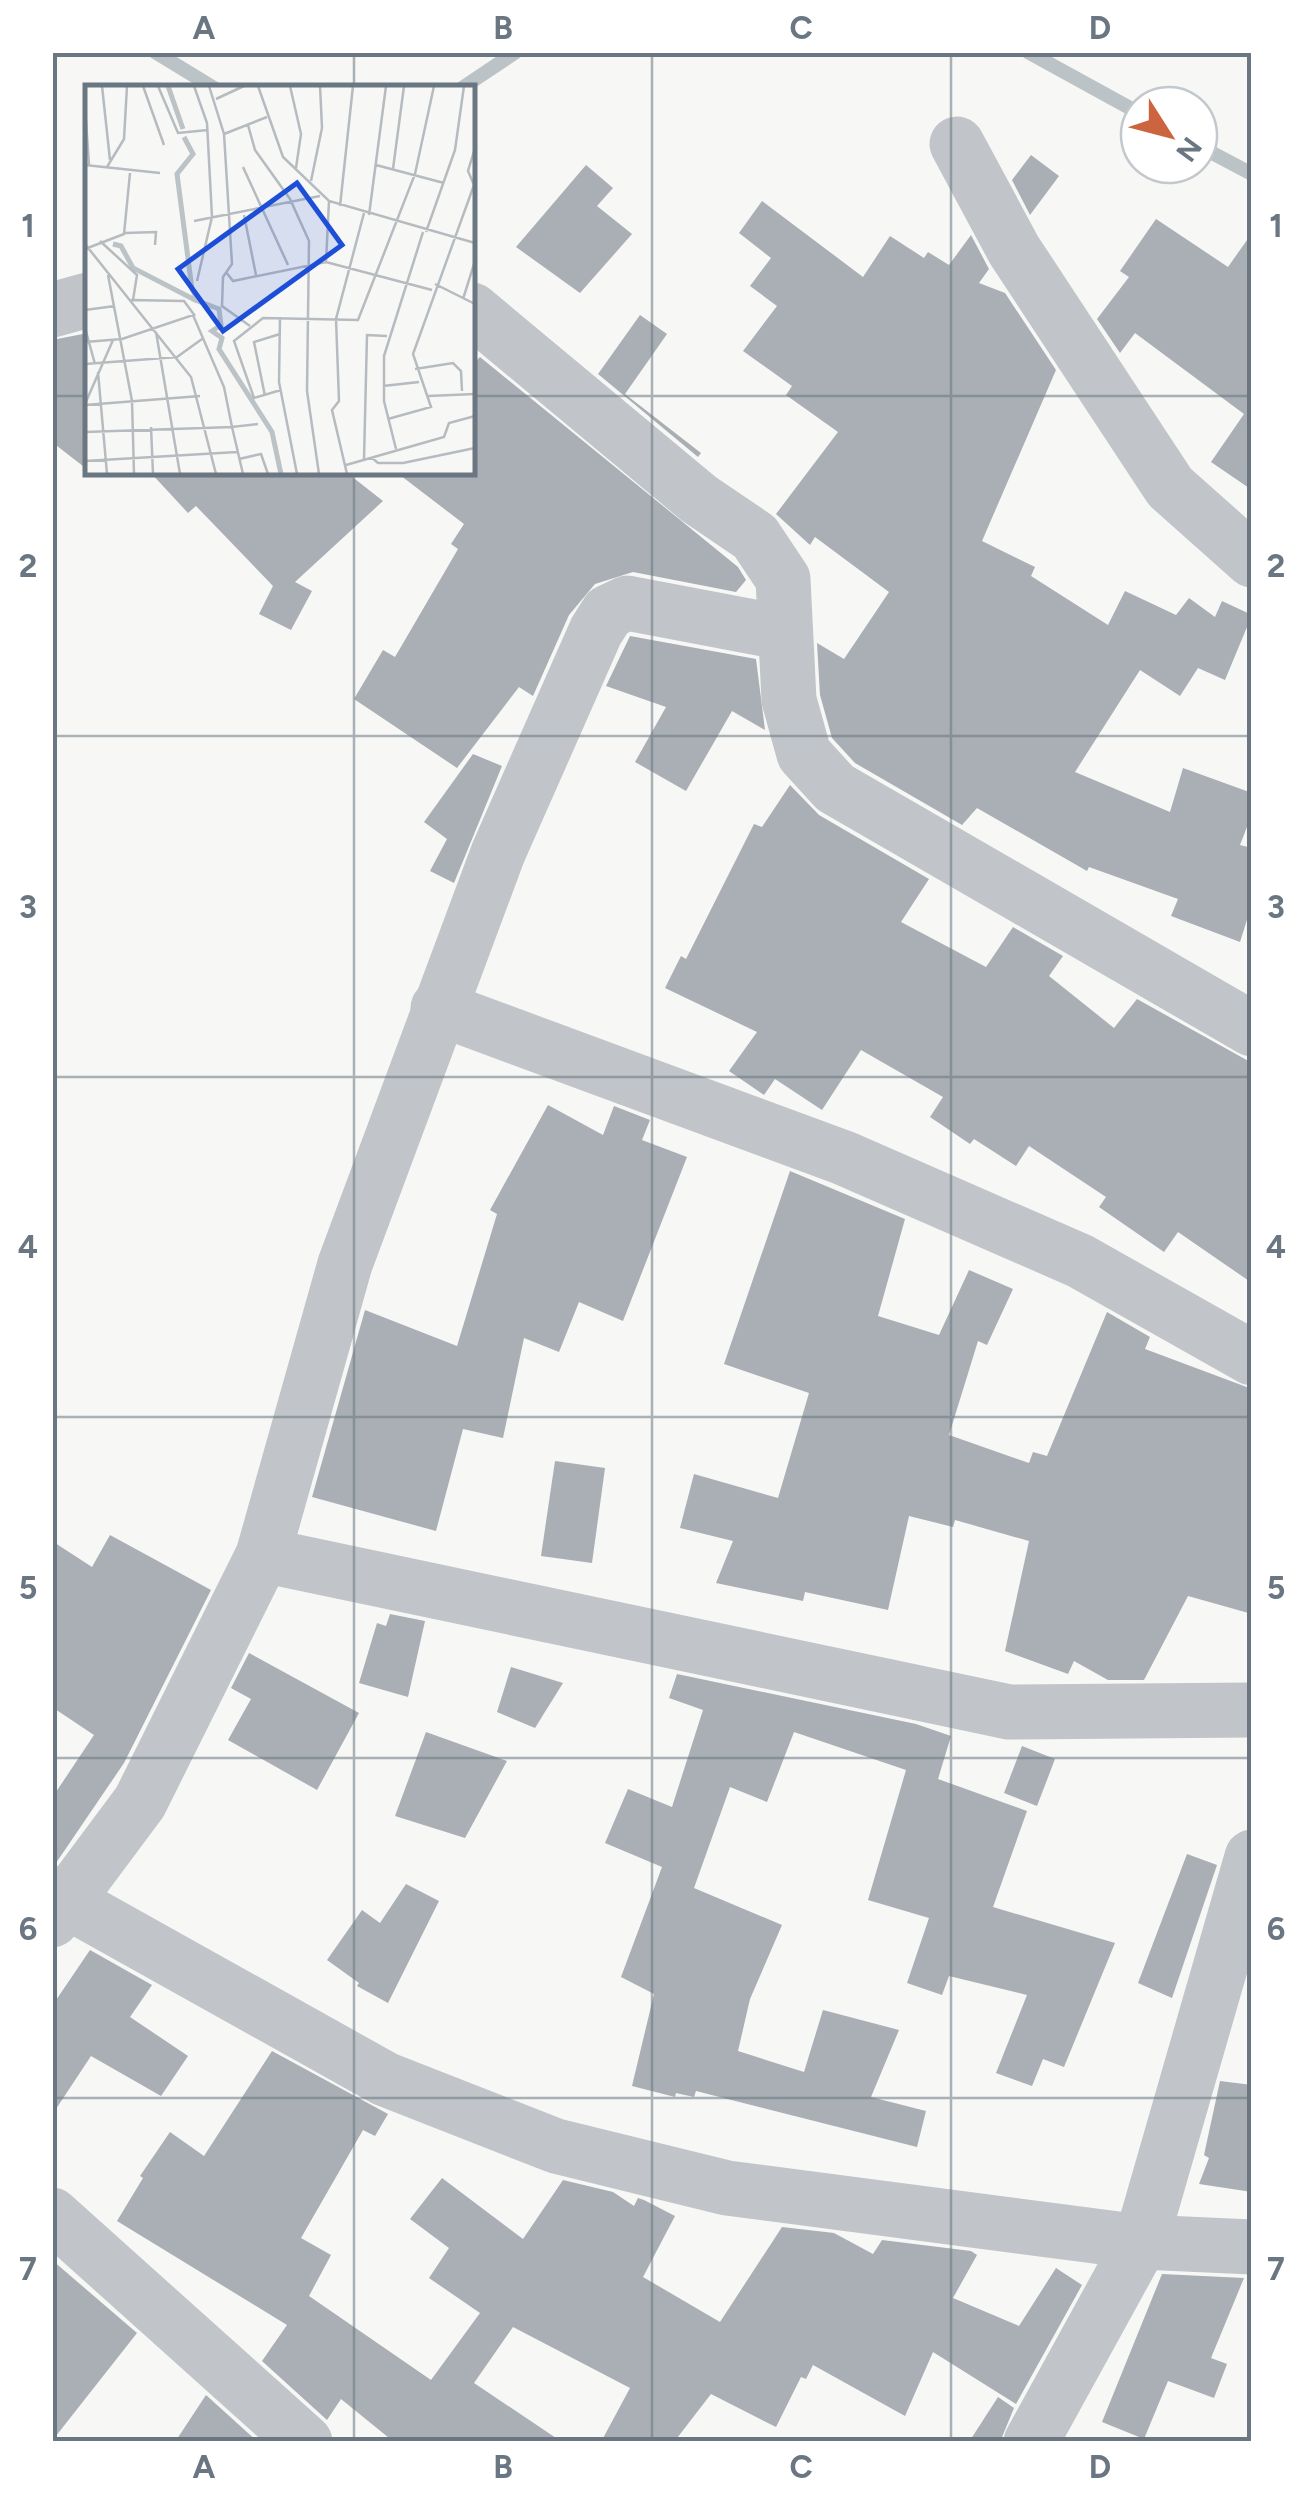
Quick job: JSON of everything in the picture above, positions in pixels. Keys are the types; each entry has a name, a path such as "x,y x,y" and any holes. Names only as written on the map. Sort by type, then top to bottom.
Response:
{"street":[{"path":"957,144 1014,250 1170,487 1252,560"},
{"path":"52,310 85,301"},
{"path":"475,312 700,499 755,538 783,579 789,700 804,754 835,788 1252,1029"},
{"path":"785,633 628,603 608,612 498,853 438,1008 345,1264 263,1554 140,1802 57,1905 385,2079 556,2146 727,2188 1140,2242 1252,2248"},
{"path":"438,1008 844,1158 1080,1261 1252,1358"},
{"path":"263,1554 1009,1712 1252,1710"},
{"path":"1031,2442 1140,2242 1252,1857"},
{"path":"52,2216 305,2442"}],"building":[{"path":"1031,155 1059,176 1030,215 1012,180"},
{"path":"586,165 613,188 597,206 632,234 580,293 516,247"},
{"path":"762,201 863,277 890,236 924,258 928,252 949,265 971,235 989,269 979,283 1005,293 1056,370 982,541 1035,567 1031,576 1108,625 1125,591 1176,615 1189,598 1215,617 1222,601 1252,615 1225,680 1198,668 1180,696 1140,670 1075,772 1170,812 1183,768 1252,793 1252,814 1240,845 1252,848 1252,904 1240,942 1171,916 1178,899 1089,867 1087,871 977,808 962,825 855,763 832,738 820,695 817,643 844,659 889,592 815,537 810,545 776,514 838,432 786,395 792,386 743,351 777,306 750,286 771,258 739,233"},
{"path":"1156,219 1228,267 1252,233 1252,490 1211,462 1244,414 1135,333 1120,353 1097,319 1129,277 1120,271"},
{"path":"640,315 667,334 625,394 701,453 698,457 598,374"},
{"path":"85,334 85,468 52,442 52,340"},
{"path":"480,357 738,567 746,580 736,592 633,572 595,584 569,615 533,696 519,687 457,768 354,699 383,650 395,657 458,549 451,544 464,524 400,475 475,475 475,362"},
{"path":"153,475 350,475 383,501 295,582 312,591 291,630 259,614 273,586 196,506 188,513"},
{"path":"630,636 756,659 765,730 732,711 686,791 635,762 666,707 606,686"},
{"path":"473,754 502,766 454,883 430,871 447,839 424,822"},
{"path":"790,785 819,815 929,879 901,922 986,967 1013,927 1063,956 1049,976 1114,1028 1137,999 1252,1063 1252,1283 1178,1232 1164,1252 1099,1207 1106,1197 1029,1146 1016,1166 974,1139 970,1144 930,1117 943,1097 861,1050 822,1110 775,1079 764,1095 729,1071 757,1032 665,988 681,956 686,959 754,824 762,827"},
{"path":"548,1105 603,1135 614,1106 650,1120 642,1140 687,1157 623,1321 579,1302 559,1352 524,1338 503,1438 463,1429 436,1531 312,1497 365,1310 457,1346 497,1214 490,1210"},
{"path":"790,1171 905,1219 878,1316 939,1335 969,1270 1013,1289 987,1345 978,1341 949,1435 1029,1463 1033,1452 1047,1456 1107,1312 1150,1337 1145,1349 1252,1389 1252,1614 1188,1596 1144,1680 1108,1680 1074,1661 1068,1674 1005,1651 1029,1541 955,1520 953,1527 909,1516 888,1610 805,1592 803,1601 716,1583 733,1541 680,1528 694,1474 778,1498 809,1393 724,1364"},
{"path":"555,1461 605,1468 592,1563 541,1556"},
{"path":"110,1535 211,1590 124,1763 56,1863 52,1798 94,1735 52,1707 52,1541 92,1567"},
{"path":"390,1614 425,1621 408,1697 359,1683 377,1623 386,1626"},
{"path":"249,1653 359,1713 317,1790 228,1740 251,1699 231,1688"},
{"path":"511,1667 563,1683 535,1728 497,1712"},
{"path":"677,1674 916,1724 951,1736 938,1779 1027,1811 993,1907 1115,1943 1064,2067 1043,2059 1032,2086 996,2073 1027,1995 949,1976 942,1995 907,1983 929,1918 868,1900 906,1770 794,1732 767,1802 730,1787 694,1888 782,1925 750,1999 738,2051 804,2072 823,2010 899,2030 871,2097 926,2111 917,2147 696,2091 694,2097 676,2093 675,2097 632,2086 654,1994 621,1977 662,1867 605,1843 628,1789 672,1807 703,1710 669,1698"},
{"path":"426,1732 507,1761 465,1838 395,1816"},
{"path":"1022,1746 1055,1759 1037,1806 1004,1793"},
{"path":"1187,1854 1217,1865 1172,1998 1138,1983"},
{"path":"406,1884 439,1901 388,2003 357,1986 359,1983 327,1960 362,1910 380,1923"},
{"path":"90,1950 152,1985 130,2017 188,2056 161,2096 91,2056 52,2115 52,2006"},
{"path":"272,2051 388,2114 375,2136 363,2130 301,2238 331,2255 309,2296 431,2380 480,2313 429,2278 449,2248 410,2219 442,2178 523,2239 563,2180 613,2192 634,2206 638,2198 675,2216 643,2277 720,2322 782,2227 834,2233 873,2254 882,2240 971,2251 977,2255 953,2298 1019,2326 1056,2268 1082,2285 1016,2404 933,2352 905,2416 813,2365 806,2379 801,2377 776,2427 711,2394 674,2442 601,2442 630,2388 513,2327 474,2383 562,2442 394,2442 341,2399 327,2420 262,2361 287,2325 117,2221 143,2178 140,2176 170,2132 204,2156"},
{"path":"1220,2081 1252,2085 1252,2192 1199,2184 1209,2158 1204,2155"},
{"path":"52,2260 137,2333 52,2441"},
{"path":"1162,2274 1244,2278 1211,2358 1227,2364 1214,2398 1168,2381 1144,2439 1102,2422"},
{"path":"206,2395 258,2442 175,2442"},
{"path":"998,2397 1014,2408 1000,2442 969,2442"}],"waterway":[{"path":"155,52 209,85"},
{"path":"466,85 516,52"},
{"path":"1028,52 1119,102"},
{"path":"1219,157 1252,174"}]}
